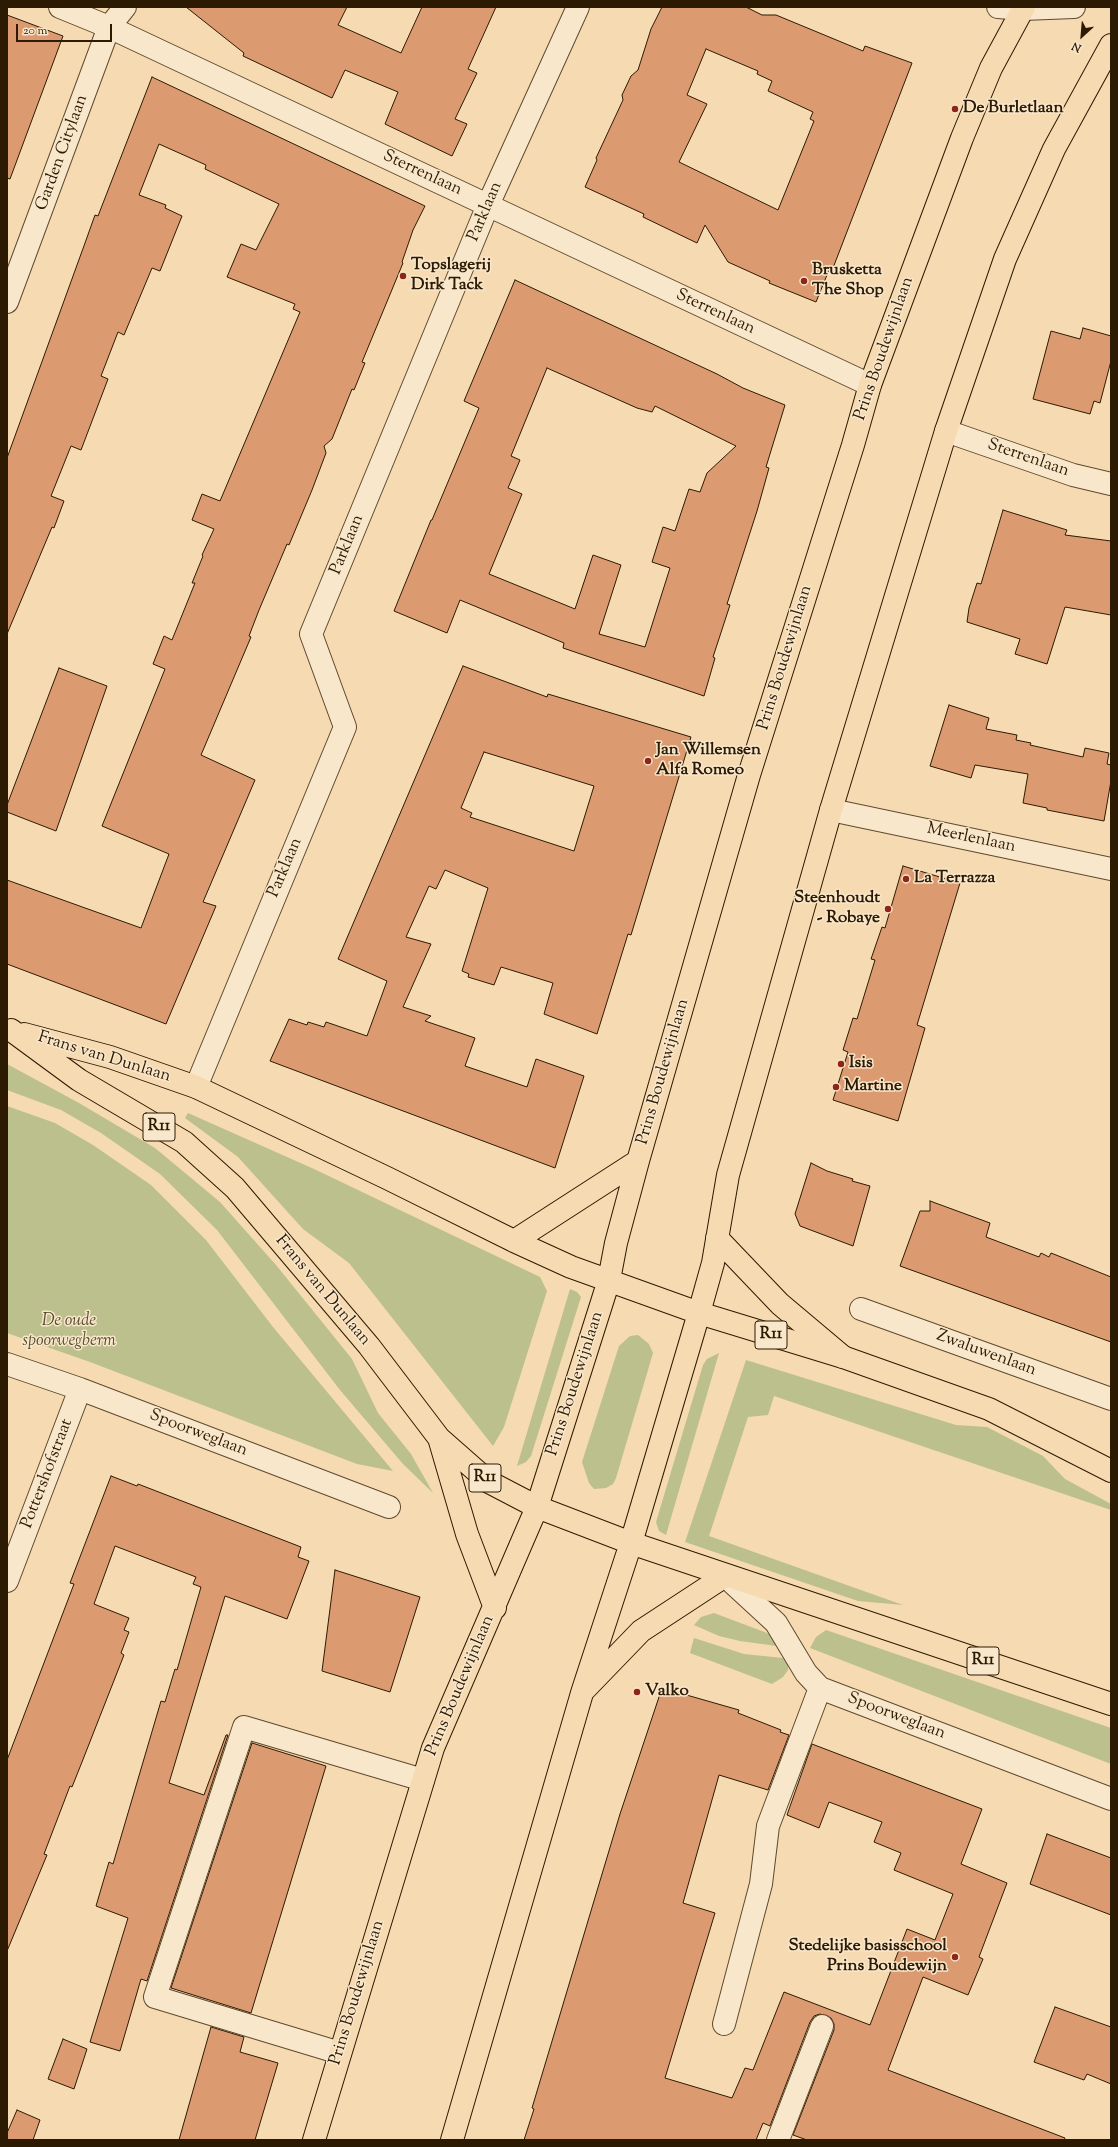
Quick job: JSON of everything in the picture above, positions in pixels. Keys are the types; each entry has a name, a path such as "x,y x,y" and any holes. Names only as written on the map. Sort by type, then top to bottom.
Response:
{"main road":[{"name":"Prins Boudewijnlaan","path":"314,2140 433,1748 495,1608 537,1507 609,1280 616,1243 638,1161 749,775 851,453 870,385 962,138 991,68 1023,8"},
{"path":"452,2140 582,1693 631,1543 699,1313 717,1238 728,1175 831,810 946,431 1011,244 1054,149 1111,45"},
{"name":"Frans van Dunlaan","path":"9,1030 110,1057 196,1087 387,1178 514,1241 571,1267 699,1313"},
{"name":"Frans van Dunlaan","path":"9,1030 79,1080 184,1142 235,1188 369,1346 439,1438 489,1482 537,1507 631,1543"},
{"path":"514,1241 638,1161"},
{"path":"717,1238 780,1304 843,1357"},
{"name":"R11","path":"699,1313 843,1357 989,1409 1111,1471"},
{"path":"439,1438 466,1534 495,1608"},
{"name":"R11","path":"631,1543 725,1576 1111,1704"},
{"path":"582,1693 641,1631 725,1576"}],"street":[{"name":"Sterrenlaan","path":"60,7 109,27 870,385"},
{"name":"Garden Citylaan","path":"7,302 109,27 125,7"},
{"name":"Parklaan","path":"196,1087 345,727 311,634 488,205 578,7"},
{"path":"998,7 1074,7"},
{"name":"Sterrenlaan","path":"946,431 1073,475 1111,484"},
{"name":"Meerlenlaan","path":"831,810 1111,869"},
{"name":"Zwaluwenlaan","path":"861,1309 1111,1399"},
{"name":"Spoorweglaan","path":"7,1364 80,1389 389,1507"},
{"name":"Pottershofstraat","path":"7,1581 80,1389"},
{"name":"Spoorweglaan","path":"725,1576 776,1623 806,1673 820,1688 1111,1799"},
{"path":"724,2024 760,1884 768,1826 820,1688"},
{"path":"340,2053 155,1998 244,1727 423,1780"},
{"path":"778,2140 822,2026"}],"green space":[{"path":"7,1064 79,1103 155,1148 220,1202 276,1265 352,1359 378,1413 411,1454 433,1493 403,1464 340,1390 217,1230 160,1174 101,1133 61,1110 7,1090"},
{"name":"De oude spoorwegberm","path":"7,1106 55,1123 93,1145 151,1185 206,1240 273,1327 393,1471 357,1464 90,1362 7,1333"},
{"path":"188,1113 314,1169 540,1277 547,1291 504,1427 493,1446 349,1263 303,1229 238,1157 185,1118"},
{"path":"570,1289 577,1292 581,1297 531,1456 526,1462 517,1466"},
{"path":"638,1335 649,1344 653,1353 616,1478 613,1484 606,1488 594,1489 589,1483 582,1462 619,1346 630,1336"},
{"path":"719,1353 666,1535 659,1531 656,1522 703,1365 707,1359"},
{"path":"746,1360 956,1425 987,1427 1043,1456 1065,1479 1111,1504 1111,1510 774,1396 768,1415 748,1417 709,1536 903,1605 858,1601 685,1542"},
{"path":"714,1613 767,1633 774,1638 777,1646 740,1641 719,1636 694,1625 701,1617"},
{"path":"826,1630 1111,1728 1111,1764 810,1648 816,1637"},
{"path":"694,1638 744,1654 783,1658 788,1664 788,1670 783,1677 772,1684 690,1653"}],"building":[{"path":"186,7 347,7 338,25 401,53 422,7 496,7 468,69 477,73 455,119 467,124 452,156 385,124 398,92 345,70 332,98 243,56 244,53"},
{"path":"662,7 746,7 762,15 776,15 863,51 865,46 912,63 833,268 831,267 829,270 816,302 769,283 770,281 728,262 705,225 697,243 643,217 644,214 585,187 597,160 596,158 623,100 622,95 631,76 638,70 651,29","holes":["706,49 758,71 757,74 772,81 768,91 813,112 810,119 814,121 778,210 679,162 707,104 687,95"]},
{"path":"7,15 63,36 10,179 7,178"},
{"path":"152,77 425,206 413,230 402,262 403,263 362,362 365,363 354,390 352,389 332,439 324,446 326,453 312,490 259,610 249,636 251,637 201,755 255,780 203,902 216,906 166,1024 7,964 7,880 141,928 169,854 102,826 165,669 153,664 164,636 172,640 195,583 192,583 203,556 202,555 214,529 192,520 202,494 220,501 300,312 293,309 295,304 227,277 241,244 256,250 279,204 205,169 206,165 159,144 139,195 166,205 165,208 182,216 160,271 152,268 124,335 118,332 101,376 108,379 81,450 71,446 51,496 64,501 54,528 52,527 7,634 7,458 95,215 98,216"},
{"path":"515,280 717,374 743,388 785,405 766,467 769,468 757,511 727,604 730,605 713,657 715,658 704,696 563,648 564,643 460,600 447,633 394,611 479,408 464,401","holes":["547,368 637,408 652,412 655,406 736,446 707,473 700,492 689,489 675,531 663,527 652,562 670,568 645,647 599,634 621,565 593,555 575,609 489,574 522,494 508,488 520,460 511,456"]},
{"path":"1083,328 1111,336 1111,361 1100,403 1094,401 1090,414 1033,399 1051,331 1080,339"},
{"path":"1003,510 1067,530 1065,535 1111,541 1111,615 1065,607 1047,664 1015,654 1020,639 967,622 969,608 977,583 981,584"},
{"path":"463,666 547,697 548,694 691,737 631,935 628,934 597,1034 544,1014 553,983 501,967 494,985 468,977 469,974 462,971 488,888 445,870 436,889 429,886 406,937 431,944 403,1007 431,1016 425,1021 475,1038 465,1066 527,1087 536,1059 584,1076 555,1168 270,1061 289,1019 307,1025 308,1022 324,1027 326,1022 367,1036 387,981 338,959","holes":["484,752 594,786 574,851 470,817 472,813 461,808"]},
{"path":"59,668 107,686 56,831 7,812 7,805"},
{"path":"949,705 989,718 986,729 1017,735 1016,740 1031,743 1030,745 1083,757 1085,748 1109,753 1107,764 1111,765 1111,781 1104,821 1047,810 1047,808 1023,803 1028,774 975,765 971,778 930,766"},
{"path":"903,866 960,883 917,1025 925,1028 898,1121 833,1100 848,1052 843,1050 853,1018 857,1019 875,960 871,959 882,927 885,928"},
{"path":"811,1163 827,1171 853,1179 852,1181 870,1186 853,1246 800,1226 795,1214"},
{"path":"930,1201 990,1223 986,1237 1039,1257 1041,1253 1049,1257 1051,1253 1111,1277 1111,1342 900,1266 920,1211 930,1211"},
{"path":"111,1476 137,1486 138,1484 301,1547 298,1557 309,1561 287,1619 225,1596 169,1783 204,1795 226,1735 228,1735 147,1981 141,1979 120,2051 90,2042 128,1918 96,1906 109,1862 113,1864 161,1701 165,1702 175,1669 177,1670 201,1587 193,1584 196,1577 115,1546 94,1604 129,1618 124,1630 129,1632 121,1653 124,1655 72,1787 70,1786 44,1854 47,1855 7,1951 7,1760 74,1584 70,1583"},
{"path":"335,1570 420,1597 390,1692 322,1671"},
{"path":"662,1688 739,1710 738,1713 781,1730 780,1732 789,1735 768,1790 719,1775 683,1903 715,1913 665,2078 732,2098 745,2068 753,2070 784,1992 870,2025 907,1929 935,1940 953,1894 894,1870 901,1853 874,1842 882,1822 829,1802 819,1828 787,1815 812,1744 982,1809 961,1864 1007,1883 979,1957 983,1959 968,1995 923,1977 888,2070 1065,2138 1064,2140 807,2140 793,2135 834,2030 834,2024 831,2018 820,2014 814,2016 810,2022 770,2126 763,2123 756,2140 524,2140 534,2109 532,2108 620,1814"},
{"path":"252,1743 326,1766 251,2013 171,1988"},
{"path":"1047,1834 1111,1858 1111,1915 1030,1884"},
{"path":"1055,2007 1111,2027 1111,2084 1087,2074 1084,2080 1034,2062"},
{"path":"211,2027 244,2037 240,2052 278,2063 255,2140 179,2140"},
{"path":"63,2039 87,2049 74,2089 48,2079"},
{"path":"17,2110 40,2120 33,2140 7,2140 7,2133"}],"place":[{"name":"De Burletlaan","path":"955,109"},
{"name":"Topslagerij Dirk Tack","path":"403,276"},
{"name":"Brusketta The Shop","path":"804,281"},
{"name":"Jan Willemsen Alfa Romeo","path":"648,761"},
{"name":"La Terrazza","path":"906,879"},
{"name":"Steenhoudt - Robaye","path":"888,909"},
{"name":"Isis","path":"841,1064"},
{"name":"Martine","path":"836,1087"},
{"name":"Valko","path":"637,1692"},
{"name":"Stedelijke basisschool Prins Boudewijn","path":"955,1957"}]}
